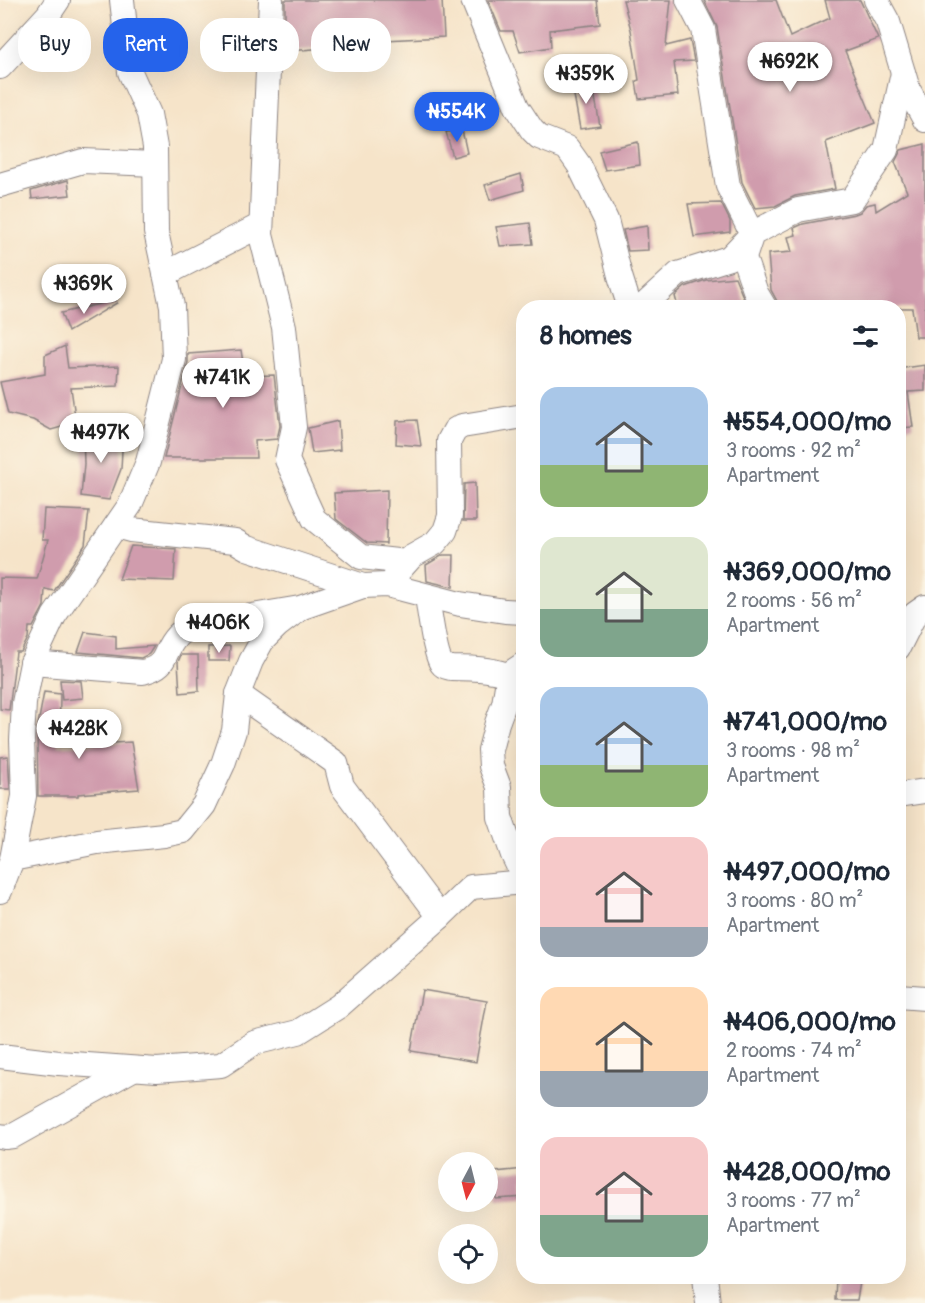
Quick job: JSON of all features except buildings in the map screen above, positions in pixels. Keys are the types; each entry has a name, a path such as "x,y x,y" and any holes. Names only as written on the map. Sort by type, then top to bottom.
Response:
{"street":[{"path":"0,67 48,15 58,0"},
{"path":"0,891 12,859 24,796 22,740 24,703 32,663 54,616 130,506 148,462 174,359 172,306 156,232 155,147 149,114 130,72 122,0"},
{"path":"271,0 261,235 284,327 294,427 287,460 314,519 361,557 406,562"},
{"path":"473,0 517,107 539,137 567,148 579,165 606,220 628,300"},
{"path":"688,0 703,29 728,186 752,234 744,258 760,300"},
{"path":"876,0 888,22 909,89 925,120"},
{"path":"650,300 678,274 729,258 752,234 798,210 852,200 886,150 903,73"},
{"path":"0,185 83,161 155,164"},
{"path":"165,274 261,225"},
{"path":"387,585 406,562 435,543 446,531 450,516 449,441 455,430 462,426 516,417"},
{"path":"116,526 131,530 235,541 247,548 363,586"},
{"path":"32,663 143,672 154,670 160,666 178,634 193,626 300,608 363,586 387,585 460,604 516,612"},
{"path":"426,596 437,653 444,666 516,673"},
{"path":"12,859 97,842 183,831 204,805 223,764 234,731 238,694 251,660 262,641 300,608"},
{"path":"906,632 915,614 925,608"},
{"path":"516,679 497,723 490,750 491,766 499,787 500,817 516,862"},
{"path":"238,694 336,763 342,786 440,917"},
{"path":"906,794 925,791"},
{"path":"0,1056 157,1070 221,1065 254,1043 298,1032 339,1006 471,887 516,881"},
{"path":"906,997 925,998"},
{"path":"0,1136 13,1136 133,1069"},
{"path":"706,1284 708,1303"}]}
